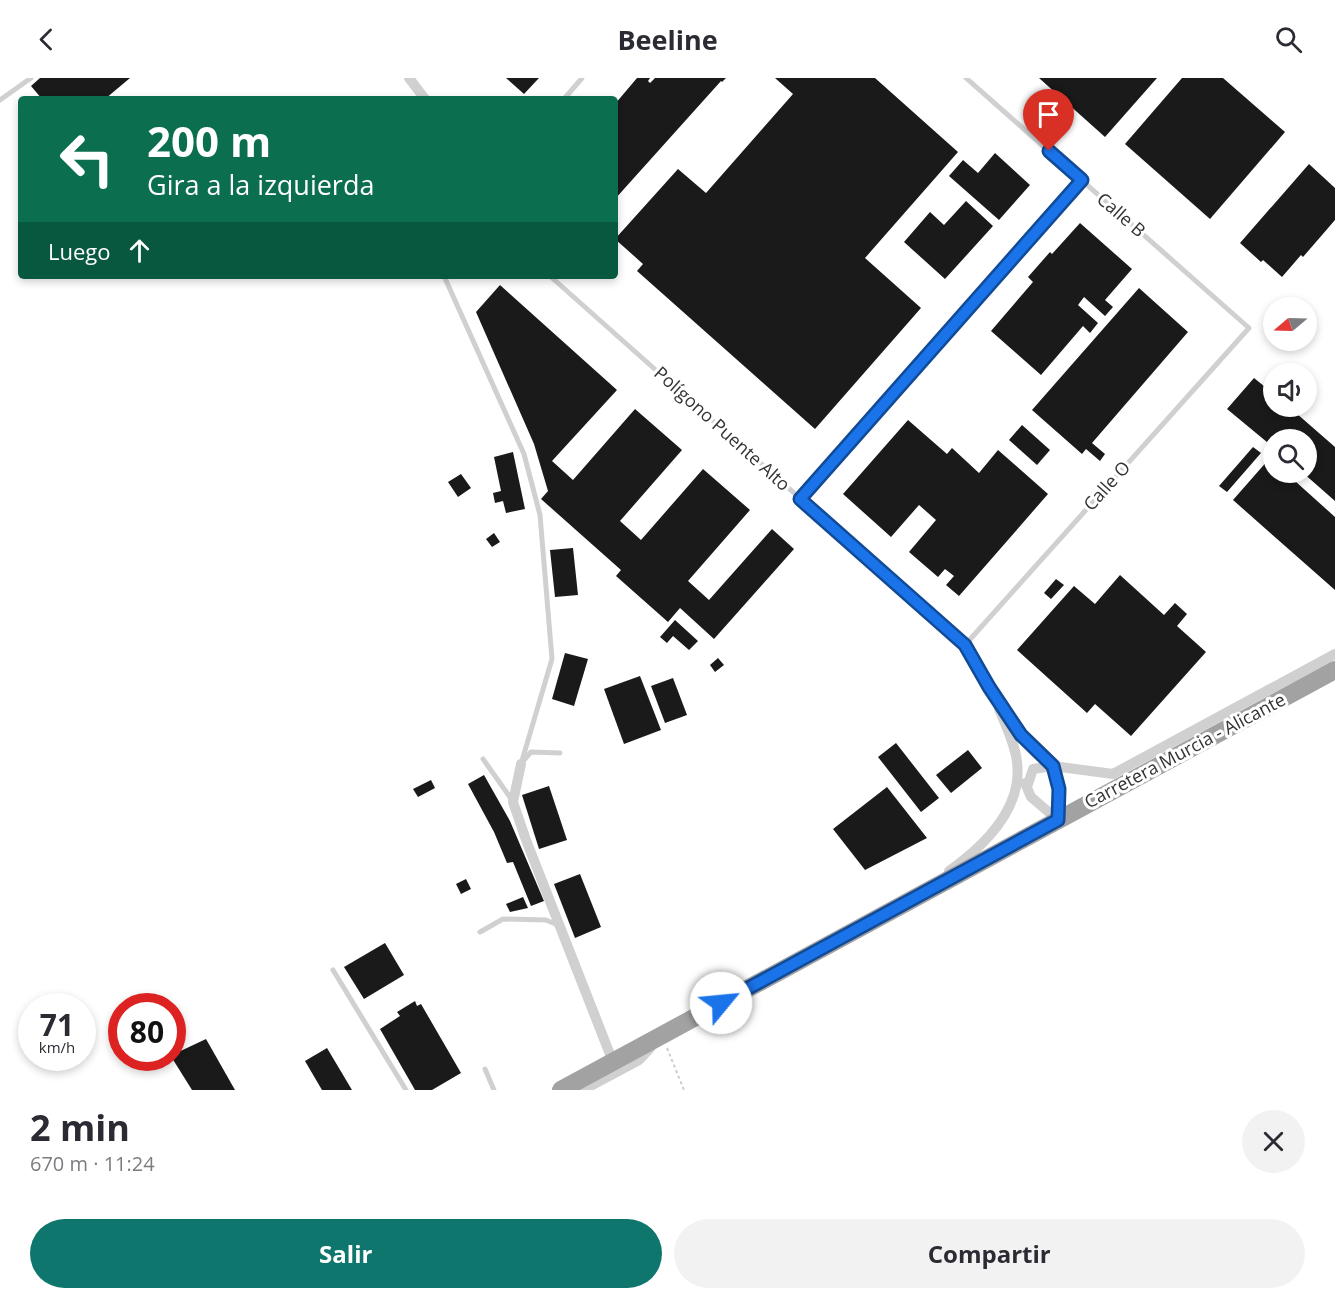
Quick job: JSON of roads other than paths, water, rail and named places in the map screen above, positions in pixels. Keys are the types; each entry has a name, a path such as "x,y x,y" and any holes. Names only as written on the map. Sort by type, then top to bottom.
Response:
{"highway":[{"name":"Carretera Murcia - Alicante","path":"561,1090 1335,670"}],"street":[{"path":"409,78 423,96"},
{"path":"1027,787 1033,770 1053,766 1113,774 1335,654"},
{"path":"989,687 1009,733 1017,763 1031,797 1058,820"},
{"path":"989,687 1021,735 1053,766 1059,789 1058,820"},
{"path":"901,906 966,859 997,829 1014,797 1017,763"},
{"path":"521,764 513,802 613,1062"},
{"path":"583,1090 639,1060 660,1037"}],"lane":[{"path":"0,100 31,78"},
{"path":"567,96 582,78"},
{"name":"Calle B","path":"966,78 1250,328"},
{"path":"800,499 1082,180"},
{"path":"445,279 524,454 540,514 552,659 521,764"},
{"name":"Polígono Puente Alto","path":"553,279 965,645 989,687"},
{"name":"Calle O","path":"965,645 1250,328"},
{"path":"521,764 531,752 560,753"},
{"path":"483,759 513,802"},
{"path":"480,932 503,919 546,920 559,925"},
{"path":"333,970 406,1090"},
{"path":"485,1069 494,1090"}]}
